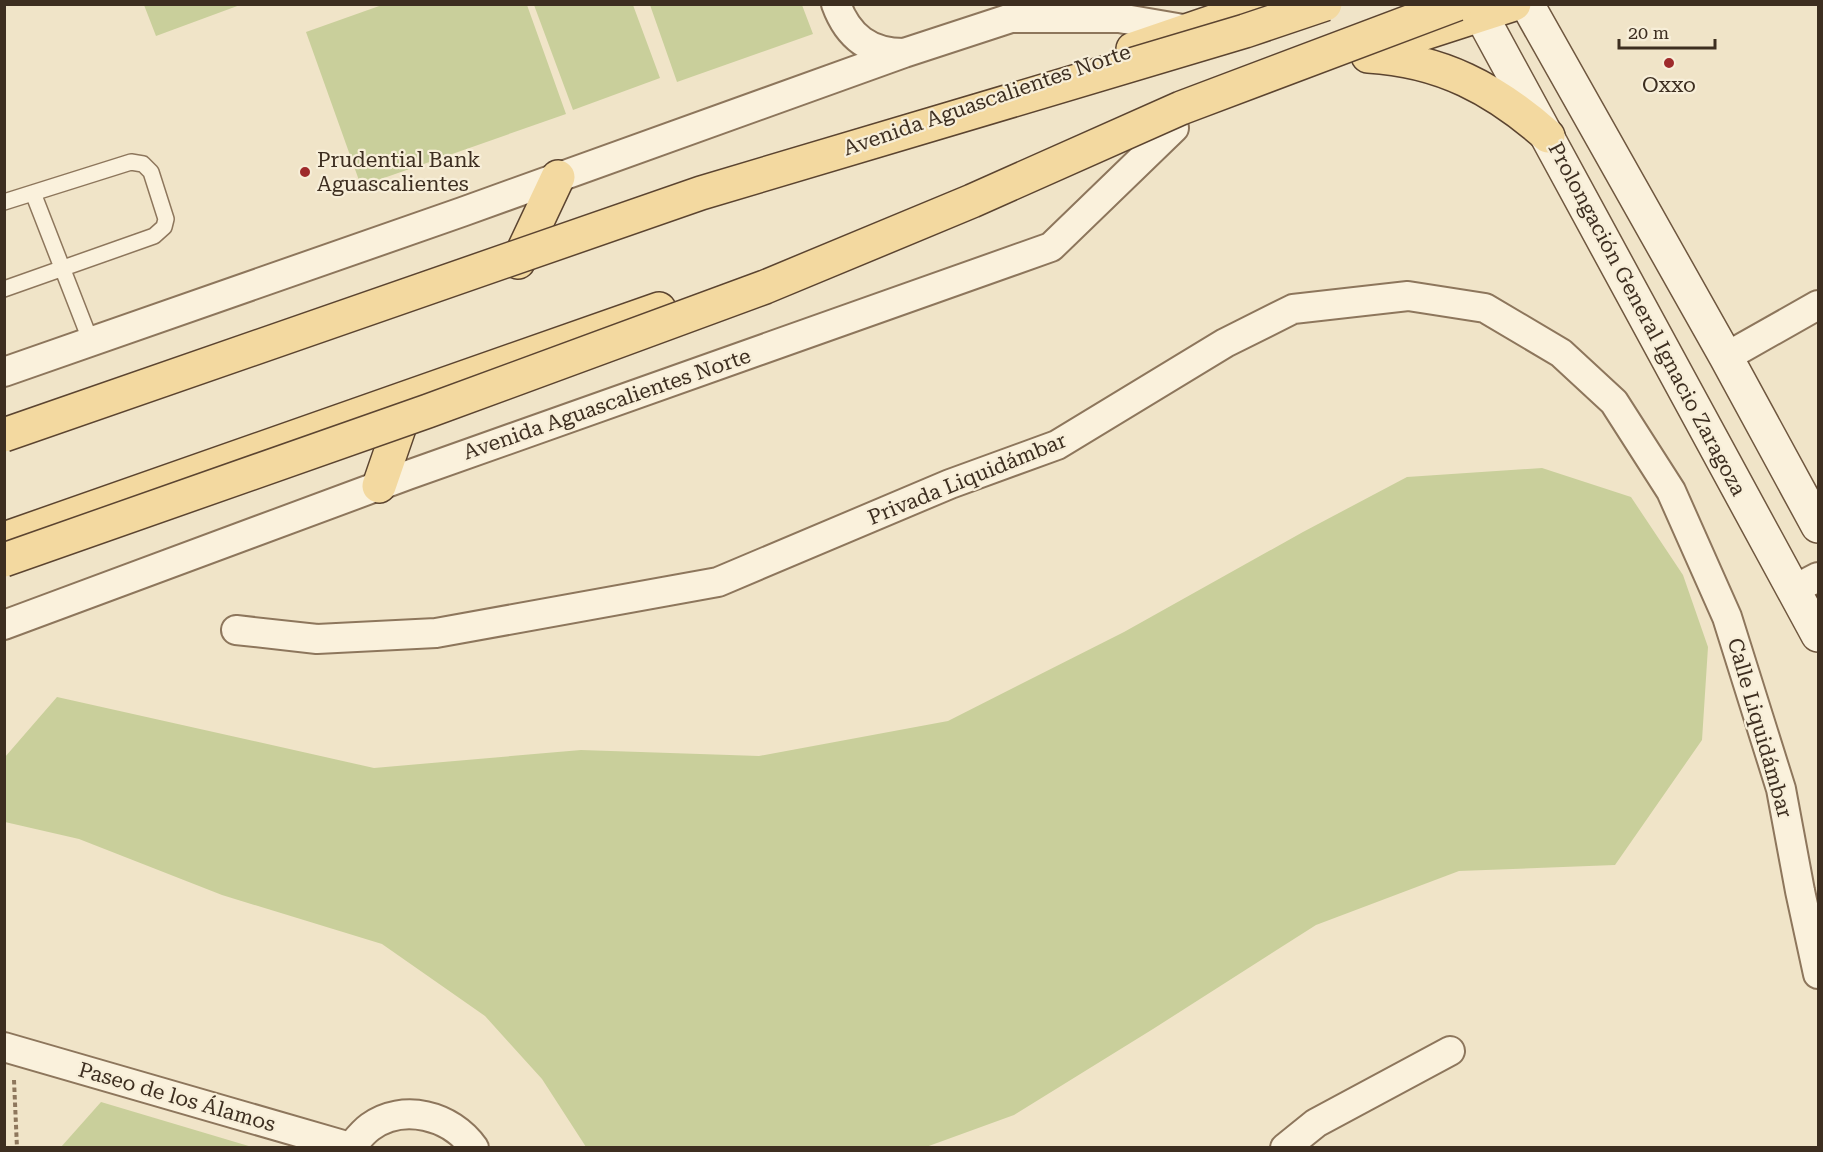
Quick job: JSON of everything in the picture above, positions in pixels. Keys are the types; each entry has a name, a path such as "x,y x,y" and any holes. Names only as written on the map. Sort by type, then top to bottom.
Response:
{"main road":[{"name":"Avenida Aguascalientes Norte","path":"4,447 518,262 1265,4"},
{"path":"4,435 701,193 1245,32 1325,4"},
{"name":"Avenida Aguascalientes Norte","path":"4,539 1174,128 1471,8 1514,4"},
{"path":"4,560 417,415 765,287 972,201 1181,108 1471,8"},
{"path":"1354,56 1410,61 1463,78 1494,93 1548,136"},
{"path":"518,262 558,177"},
{"path":"379,486 409,397"}],"street":[{"path":"1527,4 1726,357 1818,526"},
{"path":"837,7 853,35 865,45 878,50 904,53"},
{"path":"812,87 832,67 838,54 842,39 837,7"},
{"name":"Prolongación General Ignacio Zaragoza","path":"1471,8 1548,136 1806,583 1817,629"},
{"name":"Avenida Aguascalientes Norte","path":"4,372 904,53 1011,18 1119,18 1189,30"},
{"name":"Avenida Aguascalientes Norte","path":"4,625 379,486 1051,247 1174,128"},
{"name":"Privada Liquidámbar","path":"236,630 316,639 436,633 718,582 950,484 1057,446 1225,343 1293,309 1408,296 1485,308 1561,353 1614,402 1671,491"},
{"path":"1726,357 1818,305"},
{"name":"Calle Liquidámbar","path":"1671,491 1727,617 1781,789 1818,974"},
{"name":"Paseo de los Álamos","path":"8,1048 350,1147 370,1127 396,1116 425,1115 452,1125 474,1148"},
{"path":"1284,1148 1316,1123 1450,1051"}],"lane":[{"path":"4,202 130,162 143,164 151,172 166,219 164,227 154,236 4,289"},
{"path":"33,193 91,342"}],"path":[{"path":"8,1048 17,1148"}],"green space":[{"path":"144,4 240,5 156,36"},
{"path":"382,5 527,5 566,114 361,186 306,32"},
{"path":"534,5 633,5 660,78 573,110"},
{"path":"650,5 802,5 813,34 677,82"},
{"path":"1542,468 1631,497 1683,575 1708,647 1702,740 1615,865 1459,871 1316,925 1014,1115 926,1147 586,1147 542,1079 485,1016 382,944 222,895 79,839 5,822 5,757 57,697 374,768 581,750 759,756 948,721 1124,632 1407,477"},
{"path":"101,1102 252,1147 61,1147"}],"place":[{"name":"Oxxo","path":"1669,63"},
{"name":"Prudential Bank Aguascalientes","path":"305,172"}]}
